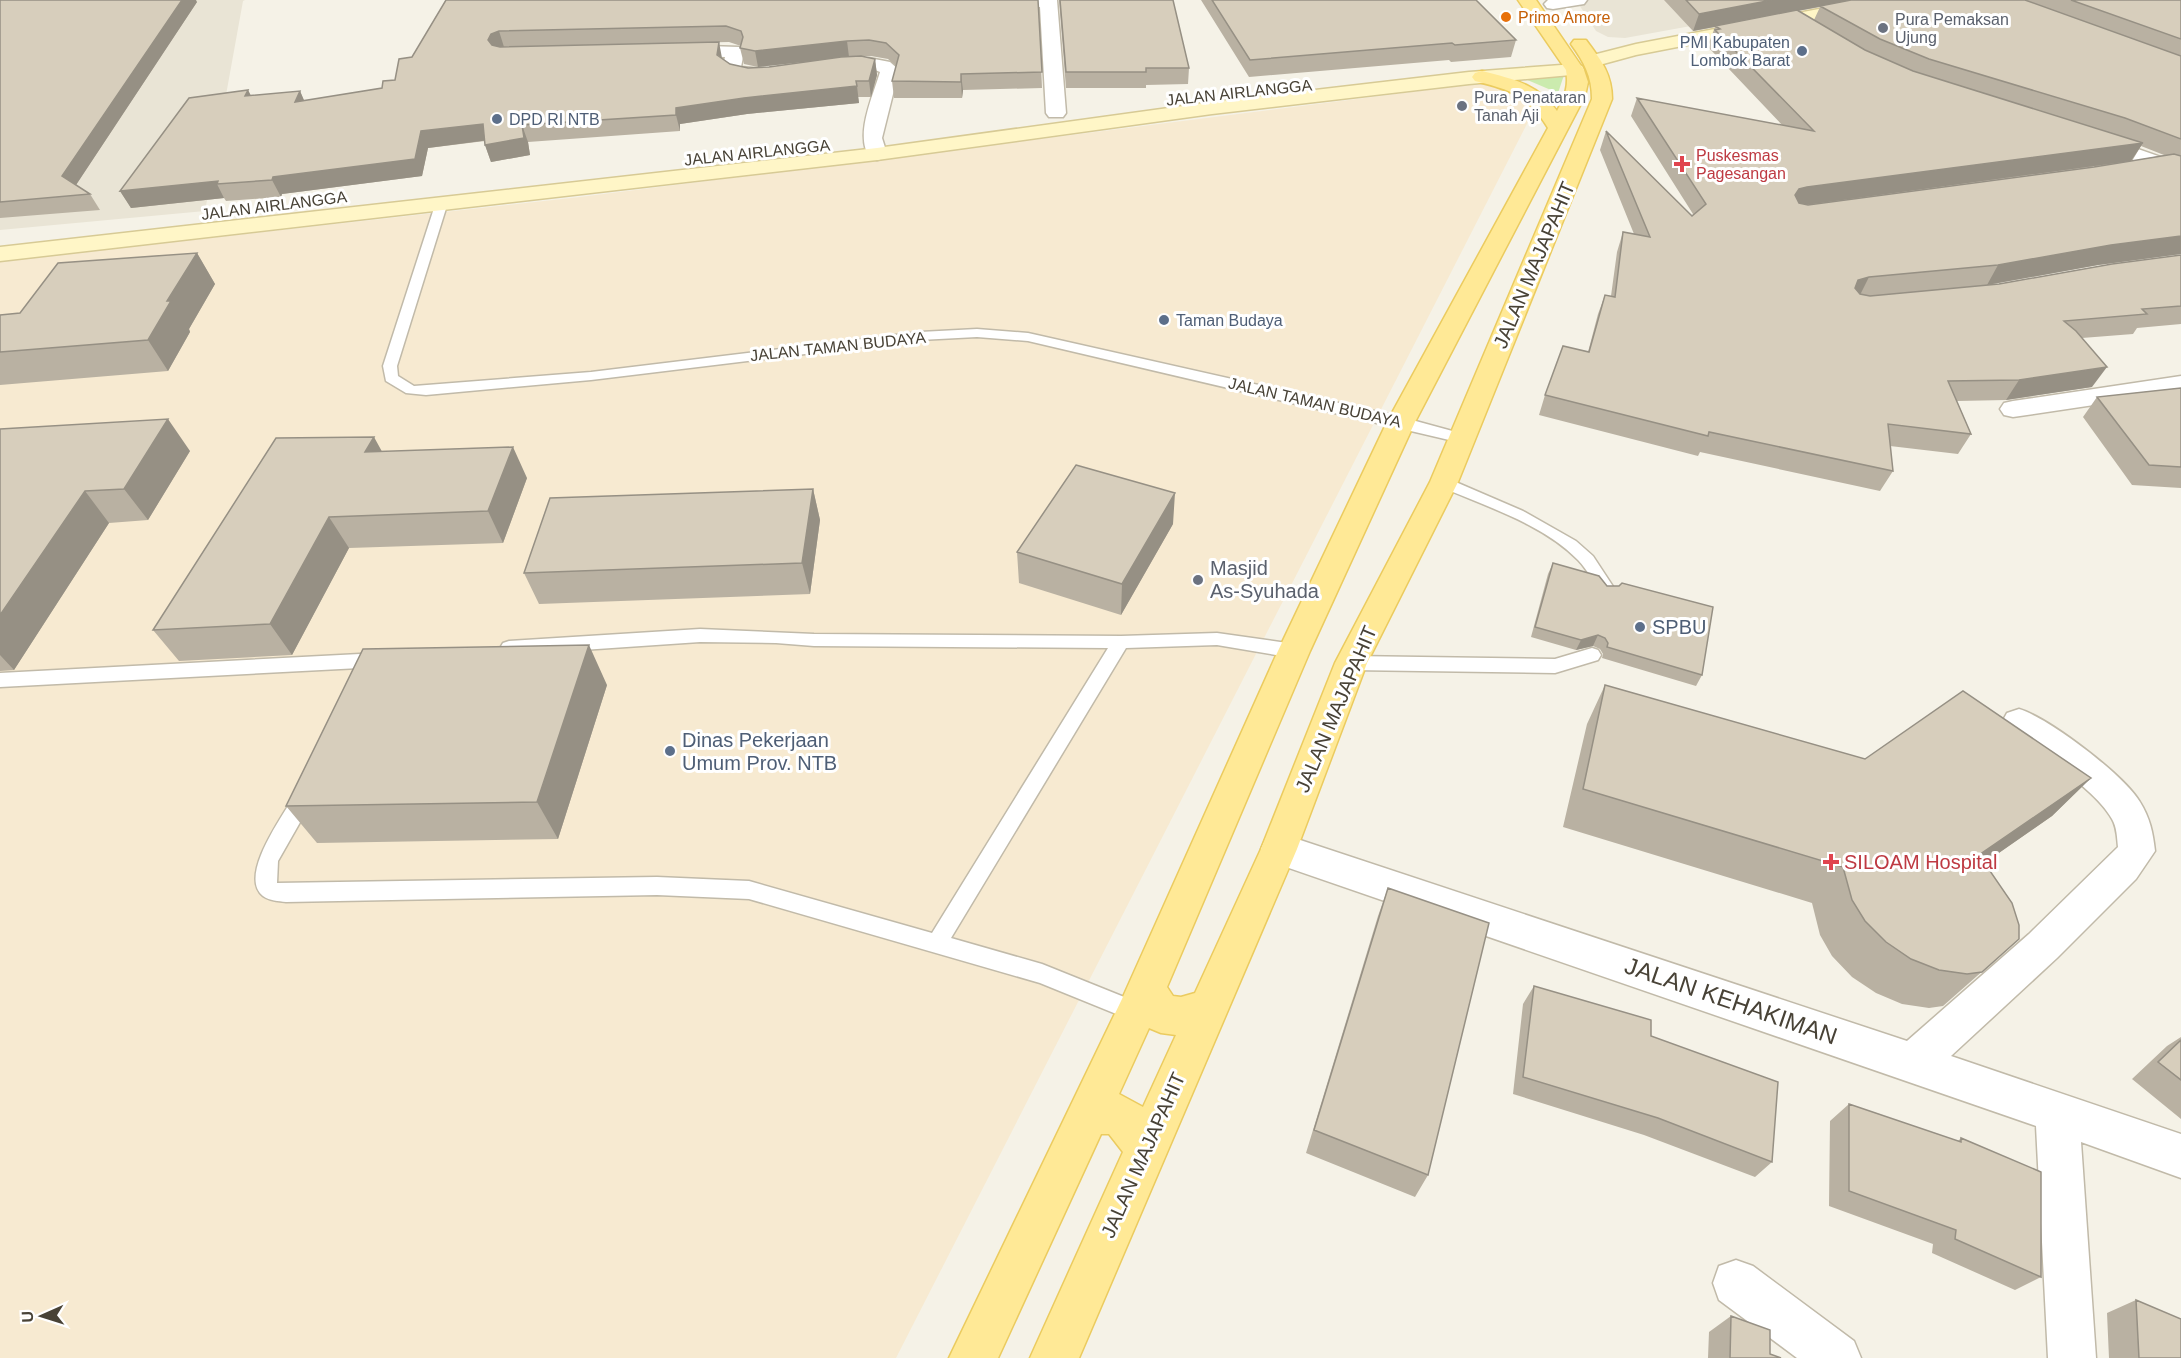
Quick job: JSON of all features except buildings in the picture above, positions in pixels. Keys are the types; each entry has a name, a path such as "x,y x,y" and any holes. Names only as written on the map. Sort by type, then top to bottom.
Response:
{"main road":[{"path":"1527,0 1566,35 1636,50 1796,21 1893,0"},
{"path":"1477,73 1566,35"},
{"name":"JALAN AIRLANGGA","path":"0,238 103,235 442,202 875,146 1212,108 1477,73 1538,54 1566,35"},
{"name":"JALAN MAJAPAHIT","path":"973,1358 1141,1000 1294,651 1401,422 1575,96 1578,82 1566,35"},
{"name":"JALAN MAJAPAHIT","path":"1054,1358 1280,849 1351,663 1444,482 1602,99 1600,77 1566,35"},
{"path":"1477,73 1525,89 1537,97 1547,107 1558,128"},
{"name":"JALAN AIRLANGGA","path":"0,254 103,235 429,186 784,150 875,146 1056,113 1477,73"},
{"path":"1141,1000 1161,1014 1181,1016 1208,1008"},
{"path":"1088,1115 1108,1111 1127,1120 1146,1149"}],"street":[{"path":"972,5 1048,0 1056,113"},
{"path":"1566,35 1578,0"},
{"path":"1796,21 1814,32"},
{"path":"658,52 729,50 735,52 731,69 734,72 744,75 789,72"},
{"path":"810,70 862,63 883,65 890,70 875,146"},
{"path":"2076,134 2173,168"},
{"path":"2124,171 2173,168"},
{"path":"2013,409 2181,384"},
{"path":"1913,1063 2043,946 2123,868 2137,851 2134,828 2125,807 2107,788 2019,722"},
{"name":"JALAN KEHAKIMAN","path":"1280,849 2181,1156"},
{"path":"2056,1112 2072,1358"},
{"path":"1736,1283 1837,1358"}],"lane":[{"name":"JALAN TAMAN BUDAYA","path":"442,202 390,366 391,378 411,390 426,391 591,376 816,347 920,336 977,333 1028,337 1462,438"},
{"path":"1444,482 1520,516 1569,543 1586,558 1608,591"},
{"path":"490,650 650,636 773,635 814,639 1121,642 1217,639 1294,651"},
{"path":"936,943 1121,642"},
{"path":"1351,663 1556,666 1592,655"},
{"path":"0,680 389,659 373,680"},
{"path":"315,780 268,860 266,885 272,891 286,893 657,886 749,890 1141,1000"}],"shaded area":[{"path":"0,0 245,0 205,211 0,230"},
{"path":"1576,0 1834,0 1625,38 1608,37 1596,31"},
{"path":"1483,83 1515,91 1526,100 1531,116 896,1358 0,1358 0,261 580,197"}],"green space":[{"path":"1564,75 1558,93 1525,79"}],"place":[{"name":"Primo Amore","path":"1506,17"},
{"name":"Pura Pemaksan Ujung","path":"1883,28"},
{"name":"PMI Kabupaten Lombok Barat","path":"1802,51"},
{"name":"Pura Penataran Tanah Aji","path":"1462,106"},
{"name":"DPD RI NTB","path":"497,119"},
{"name":"Puskesmas Pagesangan","path":"1682,164"},
{"name":"Taman Budaya","path":"1164,320"},
{"name":"Masjid As-Syuhada","path":"1198,580"},
{"name":"SPBU","path":"1640,627"},
{"name":"Dinas Pekerjaan Umum Prov. NTB","path":"670,751"},
{"name":"SILOAM Hospital","path":"1831,862"}]}
